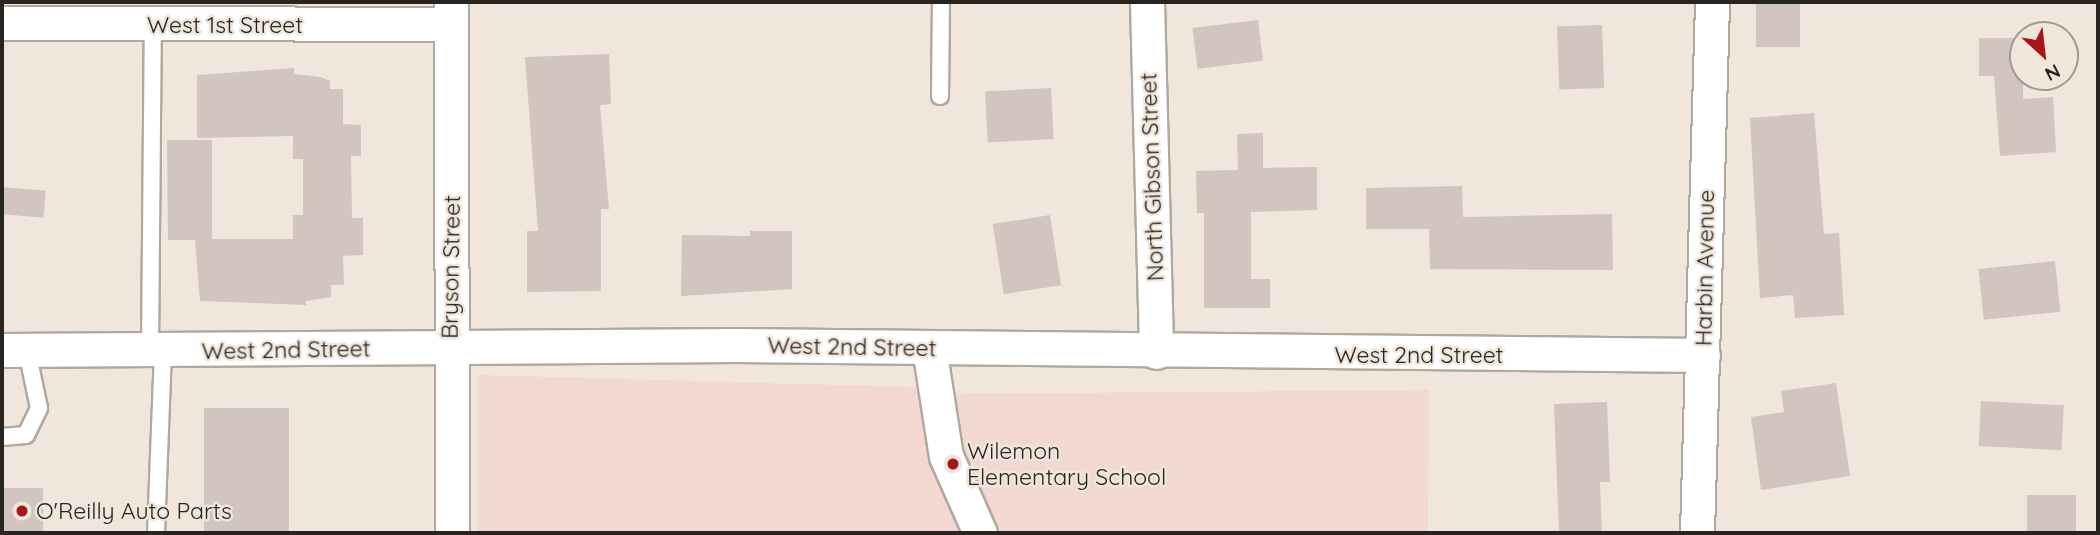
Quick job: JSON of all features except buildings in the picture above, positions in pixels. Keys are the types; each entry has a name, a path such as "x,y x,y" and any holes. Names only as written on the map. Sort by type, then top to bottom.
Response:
{"street":[{"name":"North Gibson Street","path":"1147,2 1156,352"},
{"name":"Harbin Avenue","path":"1697,533 1712,2"},
{"name":"West 1st Street","path":"2,23 450,13"},
{"name":"Bryson Street","path":"450,13 454,116 450,346 452,533"},
{"name":"West 2nd Street","path":"14,350 156,351 450,346 1703,355"},
{"path":"929,348 946,456 980,533"}],"lane":[{"path":"940,96 941,2"},
{"path":"156,533 156,351 172,18"},
{"path":"2,438 26,435 39,408 14,350"}],"shaded area":[{"name":"Wilemon Elementary School","path":"478,375 909,387 954,394 1429,390 1428,533 478,533"}],"place":[{"name":"Wilemon Elementary School","path":"953,464"},
{"name":"O'Reilly Auto Parts","path":"22,511"}]}
